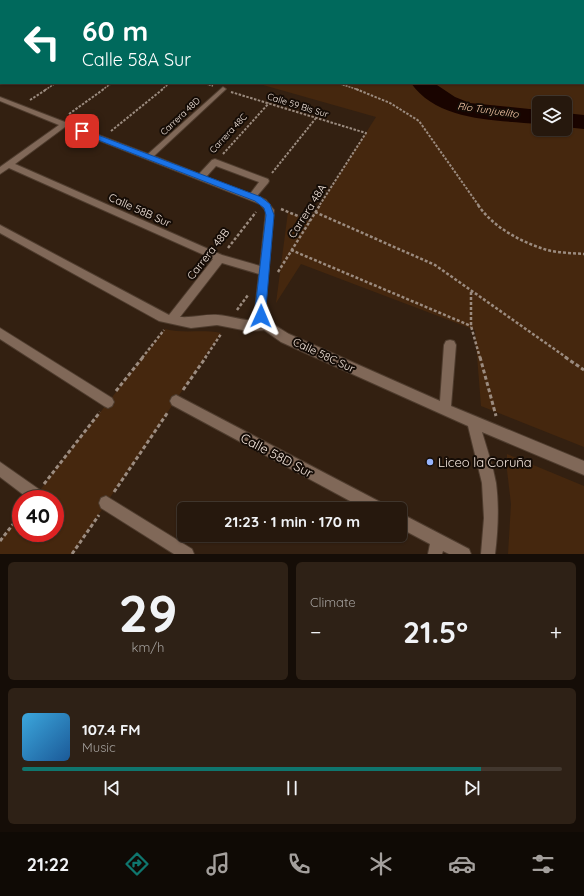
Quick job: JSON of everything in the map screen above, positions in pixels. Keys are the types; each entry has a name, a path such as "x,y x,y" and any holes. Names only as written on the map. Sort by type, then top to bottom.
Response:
{"street":[{"name":"Carrera 48D","path":"149,157 223,89"},
{"path":"0,99 258,200 270,210 261,298 261,316 266,325 248,326 217,320 191,323 171,320 130,301 0,229"},
{"path":"0,171 61,123"},
{"path":"215,162 265,181 258,200"},
{"name":"Carrera 48C","path":"201,177 215,162"},
{"name":"Calle 58B Sur","path":"9,165 220,258 264,271"},
{"name":"Carrera 48B","path":"171,320 220,258"},
{"name":"Calle 58C Sur","path":"266,325 285,338 322,355 445,410 584,468"},
{"path":"0,333 108,402"},
{"path":"445,410 450,345"},
{"name":"Calle 58D Sur","path":"176,401 366,502"},
{"path":"473,422 489,481 492,526 488,554"},
{"path":"0,469 28,490"},
{"path":"106,504 187,554"},
{"path":"407,525 436,547 464,554"}],"path":[{"path":"19,106 54,84"},
{"path":"61,123 111,84"},
{"path":"101,139 169,84"},
{"name":"Calle 59 Bis Sur","path":"206,84 366,133"},
{"path":"340,84 384,99 408,112 419,121 484,214 498,227 522,240 548,250 584,254"},
{"name":"Carrera 48C","path":"215,162 270,103"},
{"path":"265,181 316,118"},
{"name":"Carrera 48A","path":"261,298 366,133"},
{"path":"258,200 310,221"},
{"name":"Carrera 48B","path":"220,258 258,200"},
{"path":"315,212 435,265 471,292 584,370"},
{"path":"291,250 471,326"},
{"path":"471,292 471,326 501,434"},
{"path":"0,541 12,526"}],"shaded area":[{"path":"260,84 584,84 584,447 481,406 475,330 301,264 276,303 288,212 310,221 376,117"},
{"path":"165,329 221,333 72,554 0,554 0,541 12,526 12,542 64,542 64,490 40,490"},
{"path":"507,454 584,486 584,554 508,554 511,504 507,470"}],"waterway":[{"name":"Río Tunjuelito","path":"422,84 443,100 470,110 494,114 532,117"},
{"name":"Río Tunjuelito","path":"572,121 584,122"}],"place":[{"name":"Liceo la Coruña","path":"430,462"}],"route":[{"path":"82,131 258,199 267,206 270,210 270,215 260,309 261,316"}]}
